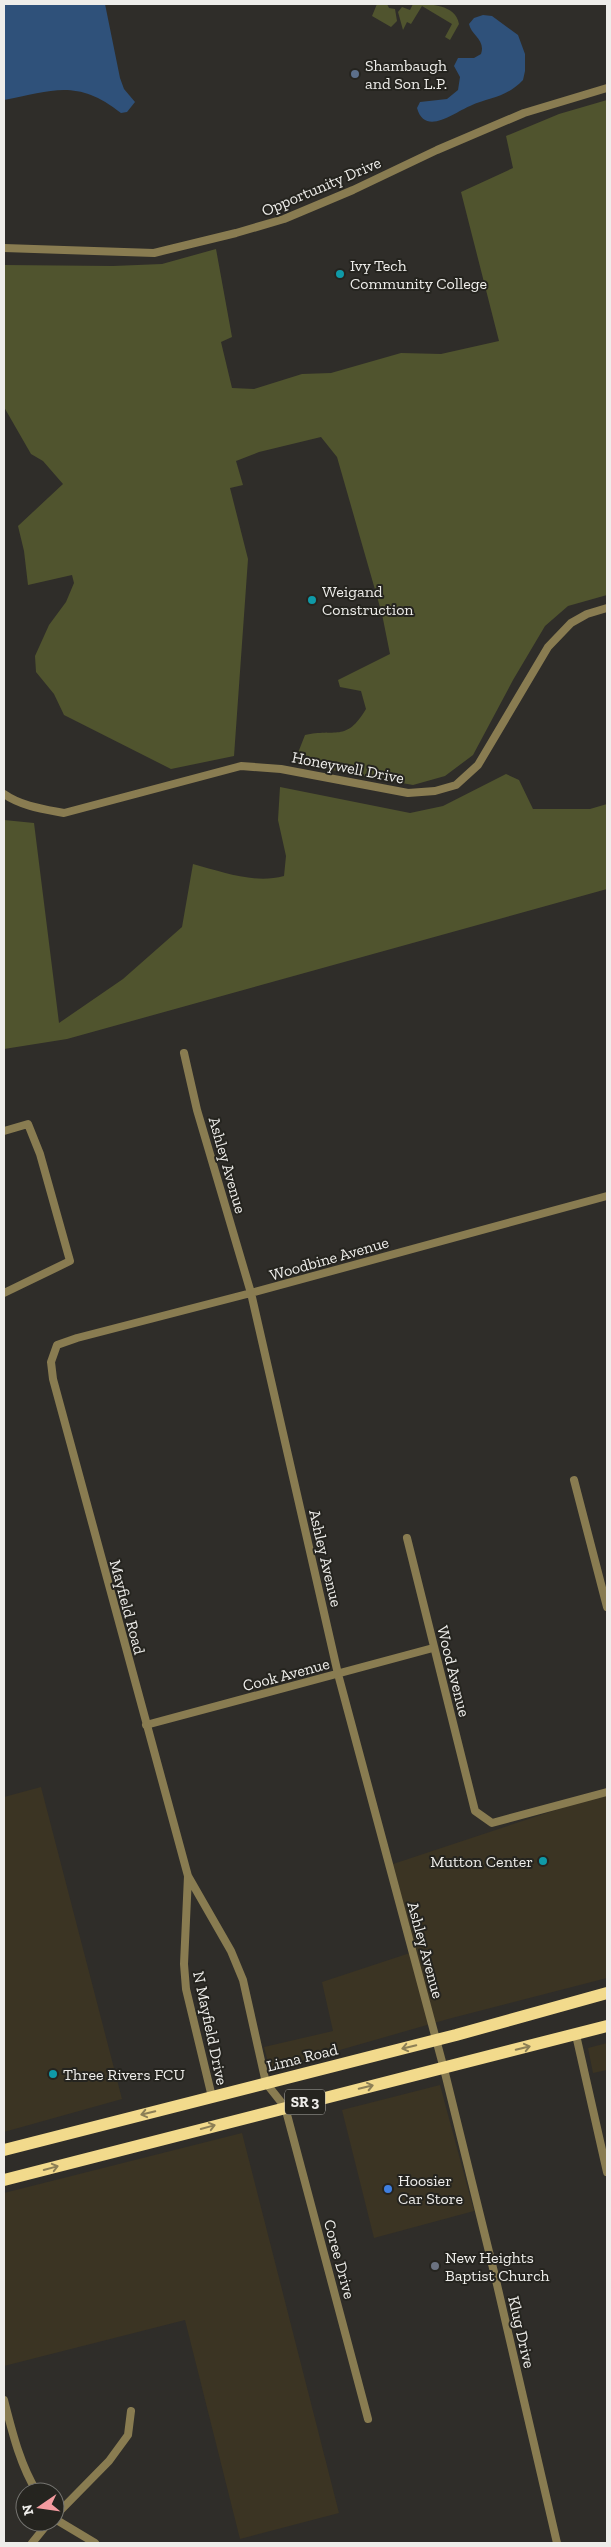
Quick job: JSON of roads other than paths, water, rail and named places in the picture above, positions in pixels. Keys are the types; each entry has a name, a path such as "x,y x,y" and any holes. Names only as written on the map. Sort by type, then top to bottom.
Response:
{"highway":[{"name":"Lima Road","path":"4,2150 436,2040 607,1993"},
{"name":"SR 3","path":"4,2180 607,2026"}],"street":[{"name":"Opportunity Drive","path":"4,248 154,253 236,234 284,219 524,113 607,88"},
{"name":"Honeywell Drive","path":"4,794 12,800 64,813 241,766 281,768 408,793 435,791 456,785 478,765 548,647 571,623 587,614 607,608"},
{"name":"Ashley Avenue","path":"184,1053 198,1110 251,1294 338,1674 444,2069"},
{"path":"4,1131 28,1124 40,1154 70,1261 4,1293"},
{"name":"Woodbine Avenue","path":"57,1345 76,1338 251,1294 607,1196"},
{"name":"Mayfield Road","path":"57,1345 51,1362 53,1379 188,1876"},
{"path":"574,1480 607,1607"},
{"name":"Wood Avenue","path":"407,1538 475,1812 492,1823 607,1792"},
{"name":"Cook Avenue","path":"146,1725 433,1648"},
{"path":"188,1876 231,1951 243,1980 266,2083 285,2107"},
{"name":"N Mayfield Drive","path":"188,1876 184,1964 186,1988 212,2097"},
{"path":"576,2035 607,2172"},
{"name":"Klug Drive","path":"444,2069 495,2276 557,2543"},
{"name":"Coree Drive","path":"285,2107 368,2419"},
{"path":"4,2400 13,2436 31,2482"},
{"path":"65,2506 108,2461 128,2434 131,2411"},
{"path":"65,2523 96,2543"},
{"path":"32,2543 41,2532"}],"water":[{"path":"4,4 105,4 120,78 124,89 135,102 127,112 121,113 106,102 78,91 52,91 4,100"},
{"path":"483,15 492,16 518,35 525,54 523,80 504,94 470,106 441,120 427,121 421,116 417,108 420,102 447,99 458,90 460,77 454,66 458,58 474,58 481,54 482,45 469,24 474,18"}],"place":[{"name":"Shambaugh and Son L.P.","path":"355,74"},
{"name":"Ivy Tech Community College","path":"340,274"},
{"name":"Weigand Construction","path":"312,600"},
{"name":"Mutton Center","path":"543,1861"},
{"name":"Three Rivers FCU","path":"53,2074"},
{"name":"Hoosier Car Store","path":"388,2189"},
{"name":"New Heights Baptist Church","path":"435,2266"}]}
